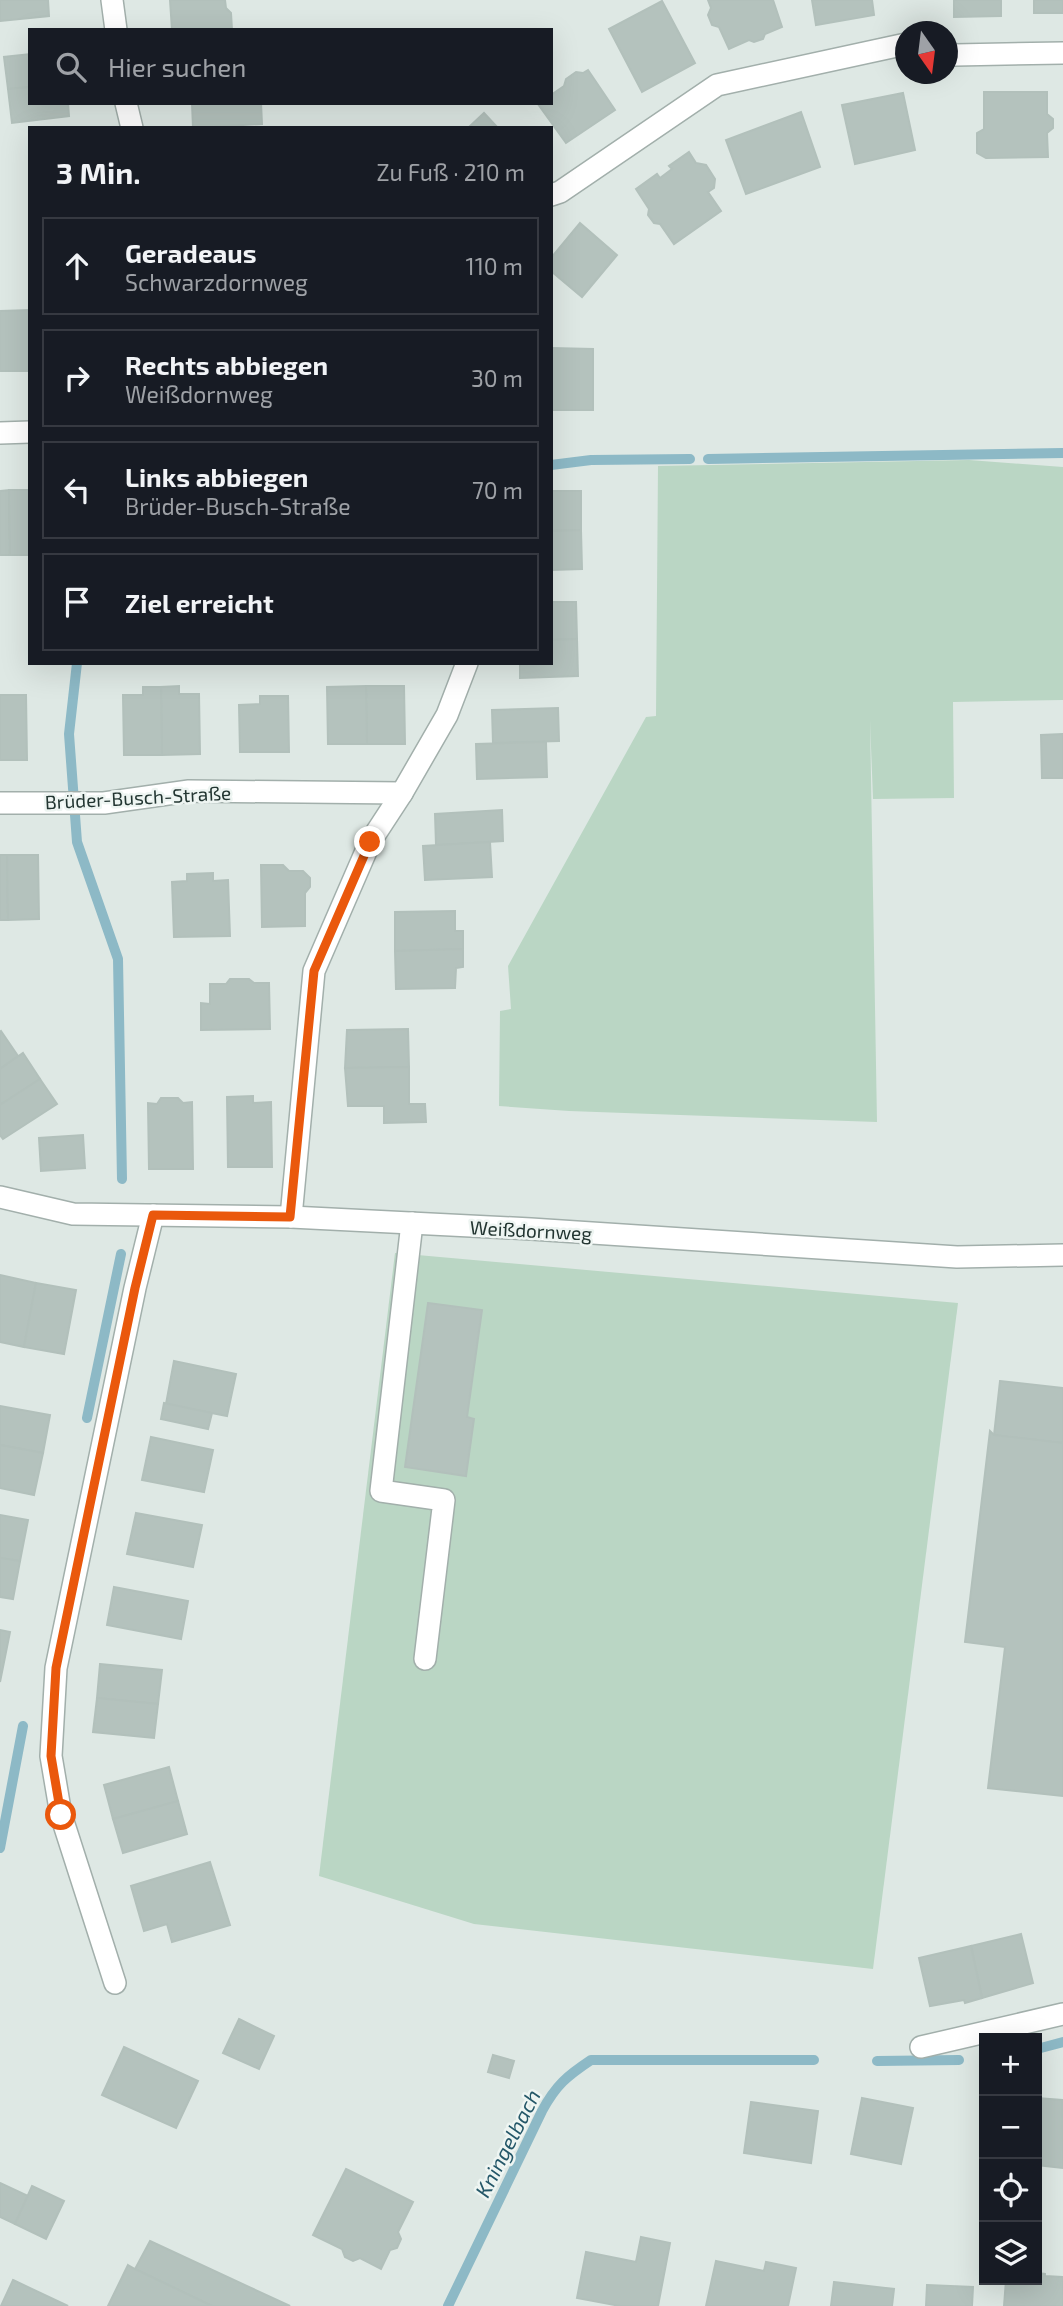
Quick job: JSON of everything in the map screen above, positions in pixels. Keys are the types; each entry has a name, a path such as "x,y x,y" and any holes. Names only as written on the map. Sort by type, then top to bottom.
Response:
{"street":[{"path":"111,0 116,28"},
{"path":"553,194 717,85 895,46"},
{"path":"958,55 1063,53"},
{"path":"126,105 132,126"},
{"path":"0,433 28,432"},
{"path":"290,1217 314,971 370,842 447,715 466,665"},
{"name":"Brüder-Busch-Straße","path":"0,803 104,803 189,791 402,793"},
{"name":"Weißdornweg","path":"0,1197 73,1214 290,1217 957,1257 1063,1255"},
{"path":"115,1983 61,1815 51,1756 56,1668 135,1288 153,1215"},
{"path":"412,1223 381,1491 444,1500 425,1659"},
{"path":"921,2046 1063,2014"}],"green space":[{"path":"969,460 1063,467 1063,700 953,702 954,798 873,799 870,720 877,1122 499,1106 500,1011 511,1009 508,966 646,717 656,716 658,466"},
{"path":"395,1253 958,1303 873,1969 474,1924 319,1876"}],"building":[{"path":"0,0 48,0 49,16 0,21"},
{"path":"170,0 225,0 226,8 231,13 232,28 172,28"},
{"path":"708,0 773,0 782,27 765,34 763,39 754,42 749,40 729,49 719,27 712,25 708,15 711,8"},
{"path":"812,0 872,0 874,15 816,25"},
{"path":"954,0 1001,0 1001,16 954,17"},
{"path":"1034,0 1063,0 1063,13 1034,13"},
{"path":"662,1 695,63 642,92 609,29"},
{"path":"28,54 28,87 8,89 4,57"},
{"path":"588,70 615,110 566,143 539,105 553,105 553,94 564,86 566,79 576,72 583,73"},
{"path":"28,87 28,105 68,105 69,116 12,123 8,89"},
{"path":"984,92 1047,92 1047,114 1053,119 1053,128 1047,133 1048,157 986,158 977,153 977,133 984,129"},
{"path":"903,93 915,150 855,164 842,105"},
{"path":"192,105 261,105 262,124 193,126"},
{"path":"801,112 820,167 746,194 726,140"},
{"path":"484,113 496,126 470,126"},
{"path":"689,152 696,163 706,165 715,179 714,188 708,192 721,211 674,244 660,224 654,223 648,215 649,209 636,189 657,174 660,178 672,169 669,166"},
{"path":"580,223 617,255 582,297 553,273 553,256"},
{"path":"28,310 28,371 0,371 0,311"},
{"path":"553,348 593,349 593,410 553,410"},
{"path":"9,490 10,555 0,555 0,491"},
{"path":"9,490 28,490 28,555 10,555"},
{"path":"553,491 581,491 581,530 553,531"},
{"path":"581,530 582,569 553,570 553,531"},
{"path":"553,602 576,602 577,639 553,640"},
{"path":"577,639 578,676 520,678 520,665 553,665 553,640"},
{"path":"179,686 179,694 199,694 200,754 162,755 161,687"},
{"path":"366,686 404,686 405,744 367,744"},
{"path":"366,686 367,744 328,744 327,687"},
{"path":"143,687 161,687 162,755 124,755 123,695 143,695"},
{"path":"0,695 26,695 27,760 0,760"},
{"path":"260,696 288,696 289,752 240,752 239,705 260,704"},
{"path":"558,708 559,741 493,743 492,710"},
{"path":"1063,734 1063,778 1042,778 1041,735"},
{"path":"546,742 547,777 477,779 476,744"},
{"path":"502,810 503,841 436,845 435,814"},
{"path":"490,842 492,877 425,880 423,846"},
{"path":"0,855 7,855 8,920 0,920"},
{"path":"7,855 38,855 39,919 8,920"},
{"path":"261,865 283,865 289,871 303,871 310,878 310,887 305,893 305,926 262,927"},
{"path":"213,873 213,881 228,880 230,936 174,937 172,882 187,881 187,874"},
{"path":"455,911 455,931 463,931 463,949 395,951 395,912"},
{"path":"463,949 463,967 456,968 455,988 396,989 395,951"},
{"path":"230,979 269,983 270,1029 201,1030 201,1003 210,1004 210,984 226,984"},
{"path":"408,1029 409,1067 345,1068 347,1030"},
{"path":"0,1032 18,1056 0,1069"},
{"path":"23,1053 40,1079 0,1105 0,1069"},
{"path":"409,1067 409,1104 425,1104 426,1122 384,1123 384,1106 348,1106 345,1068"},
{"path":"40,1079 57,1104 3,1139 0,1135 0,1105"},
{"path":"253,1096 253,1103 271,1102 272,1167 228,1167 227,1097"},
{"path":"161,1098 178,1098 183,1103 192,1102 193,1169 149,1169 148,1103 157,1104"},
{"path":"83,1135 85,1168 41,1171 39,1138"},
{"path":"0,1275 36,1283 24,1347 0,1342"},
{"path":"36,1283 76,1290 64,1354 24,1347"},
{"path":"428,1303 482,1310 467,1417 474,1419 466,1476 405,1467"},
{"path":"174,1361 236,1374 227,1416 166,1404"},
{"path":"1000,1381 1063,1388 1063,1443 994,1435"},
{"path":"164,1403 212,1413 208,1429 161,1419"},
{"path":"0,1406 50,1415 43,1453 0,1445"},
{"path":"990,1431 994,1435 1063,1443 1063,1796 988,1788 1005,1647 965,1642"},
{"path":"151,1437 213,1450 204,1492 142,1480"},
{"path":"0,1445 43,1453 34,1495 0,1488"},
{"path":"136,1513 202,1525 193,1567 127,1554"},
{"path":"0,1515 28,1520 20,1561 0,1558"},
{"path":"0,1558 20,1561 13,1599 0,1597"},
{"path":"114,1587 188,1601 181,1639 107,1625"},
{"path":"0,1630 10,1632 0,1682"},
{"path":"100,1664 162,1670 158,1704 97,1698"},
{"path":"97,1698 158,1704 154,1738 93,1732"},
{"path":"169,1767 178,1801 113,1819 104,1785"},
{"path":"178,1801 187,1834 123,1853 113,1819"},
{"path":"210,1862 230,1925 172,1942 167,1924 144,1931 131,1886"},
{"path":"1021,1934 1033,1983 982,1998 971,1946"},
{"path":"971,1946 982,1998 965,2003 964,2000 930,2006 919,1958"},
{"path":"239,2019 274,2036 259,2069 223,2053"},
{"path":"124,2047 198,2081 176,2128 102,2095"},
{"path":"493,2055 514,2061 509,2078 488,2072"},
{"path":"862,2098 913,2108 901,2164 851,2154"},
{"path":"1042,2098 1062,2100 1063,2168 1042,2166"},
{"path":"751,2102 818,2111 811,2163 744,2153"},
{"path":"346,2169 413,2202 398,2232 401,2239 397,2248 390,2250 381,2269 360,2258 353,2261 345,2257 342,2249 313,2235"},
{"path":"0,2183 28,2196 15,2224 0,2217"},
{"path":"32,2186 64,2201 46,2239 15,2224"},
{"path":"641,2237 670,2243 658,2306 620,2306 577,2298 586,2252 636,2262"},
{"path":"150,2241 290,2306 212,2306 135,2269"},
{"path":"716,2261 764,2271 766,2262 796,2268 788,2306 706,2306"},
{"path":"128,2265 135,2269 212,2306 108,2306"},
{"path":"1042,2274 1063,2277 1063,2306 1004,2306 1006,2285 1042,2285"},
{"path":"13,2280 68,2306 1,2306"},
{"path":"834,2282 894,2289 892,2306 831,2306"},
{"path":"927,2285 973,2287 972,2306 926,2306"}],"waterway":[{"path":"708,459 1063,453"},
{"path":"553,465 591,460 690,459"},
{"path":"77,665 69,734 77,842 118,959 122,1179"},
{"path":"87,1418 121,1254"},
{"path":"0,1848 23,1726"},
{"name":"Kningelbach","path":"1042,2048 1063,2042"},
{"name":"Kningelbach","path":"448,2306 547,2102 563,2082 591,2060 814,2060"},
{"name":"Kningelbach","path":"877,2061 959,2060"}],"route":[{"path":"61,1815 51,1756 56,1668 135,1288 153,1215 290,1217 314,971 370,842"}]}
